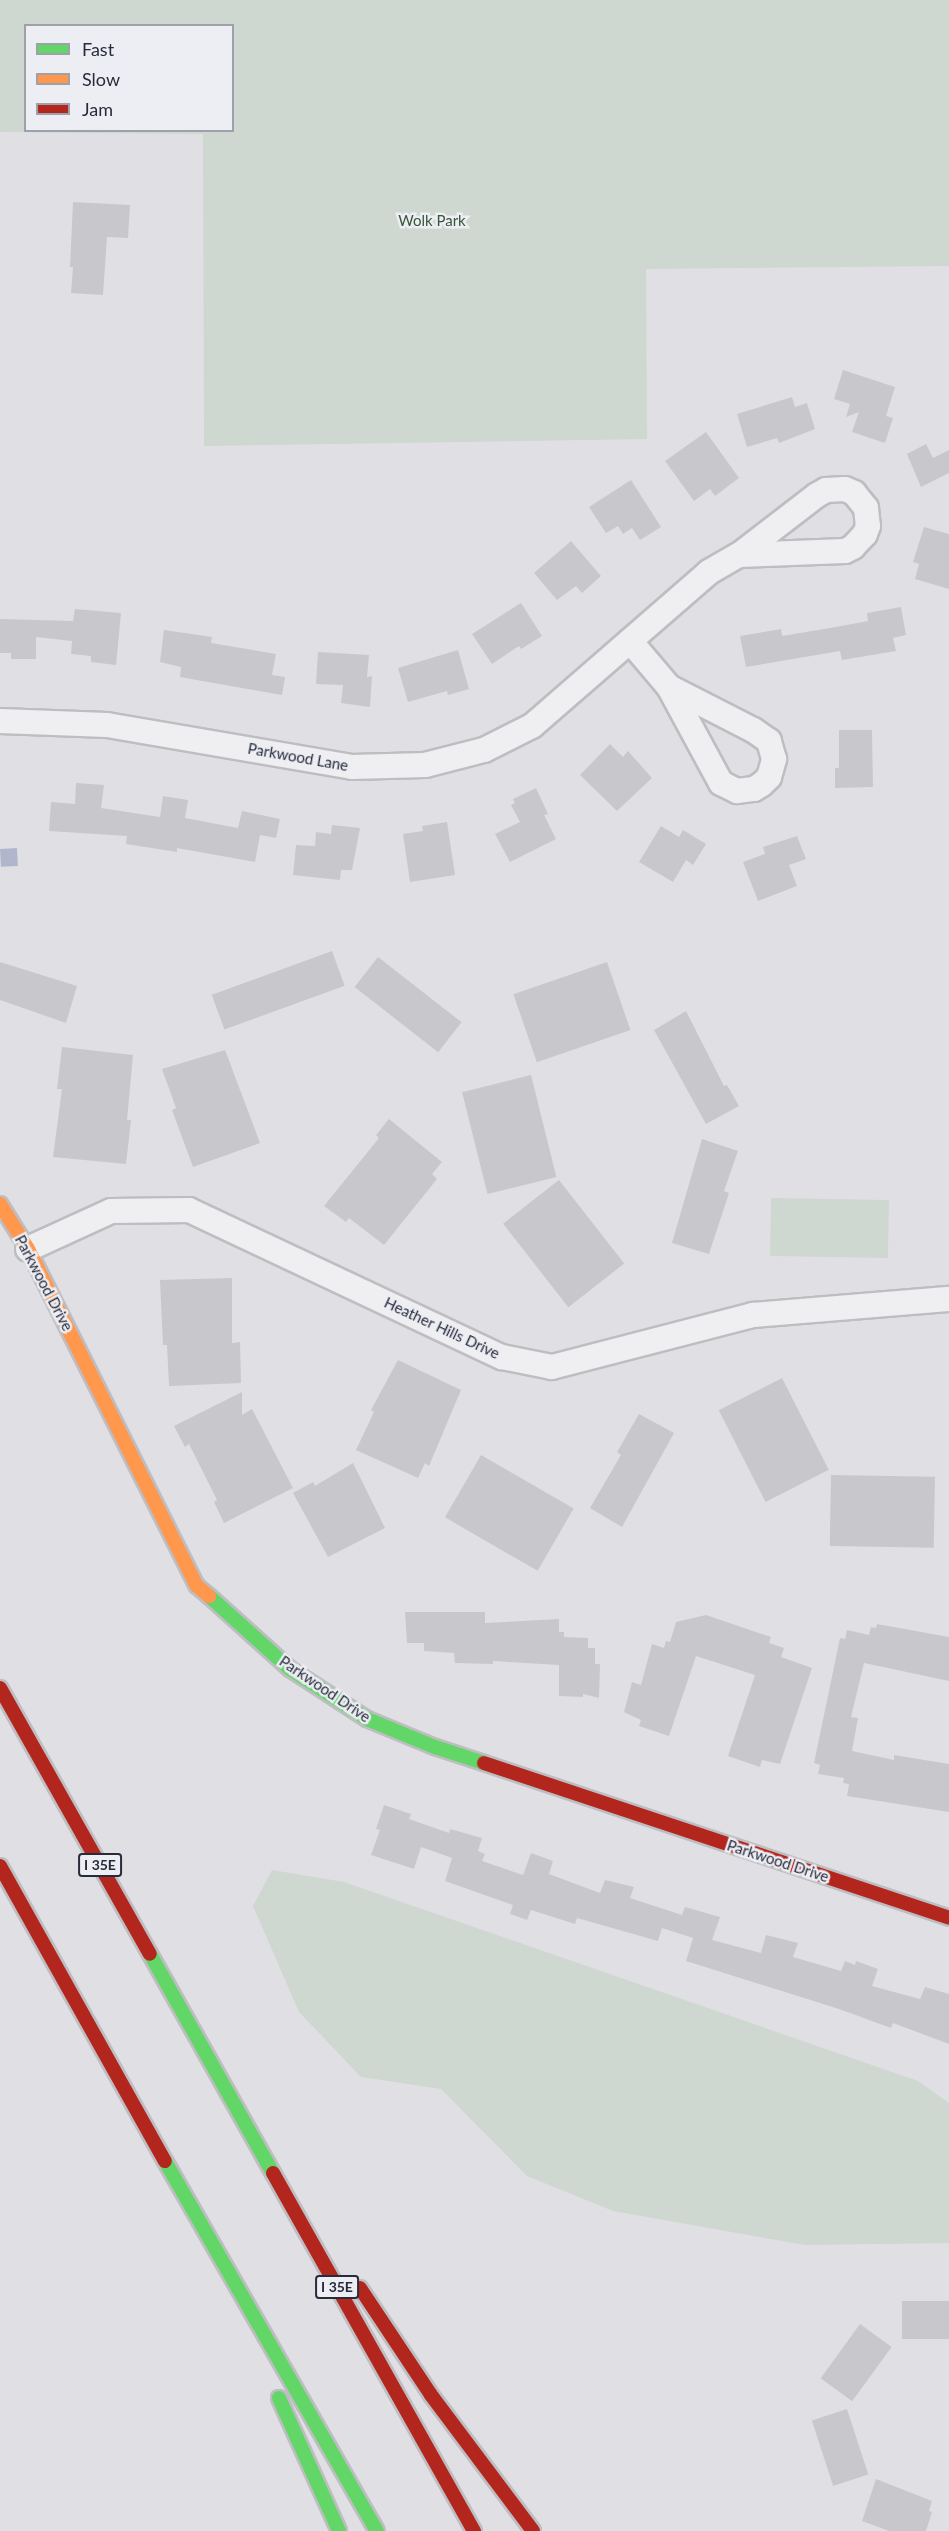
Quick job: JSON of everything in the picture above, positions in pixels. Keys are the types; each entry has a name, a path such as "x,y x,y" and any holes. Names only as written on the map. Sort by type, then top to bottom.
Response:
{"main road":[{"name":"Parkwood Drive","path":"0,1204 28,1249 197,1586 290,1669 367,1719 435,1747 949,1918"},
{"name":"I 35E","path":"0,1688 474,2531"},
{"path":"0,1866 201,2225 377,2531"},
{"path":"200,2043 315,2219"},
{"path":"201,2225 258,2351"},
{"path":"354,2277 430,2394 533,2531"},
{"path":"272,2383 339,2531"}],"street":[{"name":"Parkwood Lane","path":"0,721 107,725 352,767 425,765 484,750 532,726 709,572 739,555 826,490 835,488 854,493 866,508 868,517 865,534 853,547 845,551 739,555"},
{"path":"630,641 669,687 721,783 737,791 746,791 762,784 769,777 774,759 769,741 762,735 669,687"},
{"name":"Heather Hills Drive","path":"28,1249 111,1210 189,1210 502,1356 552,1367 753,1315 949,1299"}],"green space":[{"name":"Wolk Park","path":"0,0 949,0 949,266 646,269 647,439 204,446 203,134 0,132"},
{"path":"771,1198 889,1200 888,1258 770,1256"},
{"path":"272,1870 344,1882 918,2081 949,2103 949,2243 805,2245 613,2211 527,2176 441,2089 361,2077 299,2012 253,1906"}],"water":[{"path":"17,848 18,866 1,867 0,849"}],"building":[{"path":"73,202 130,205 128,238 107,237 103,295 71,293"},
{"path":"843,370 895,387 886,416 893,418 885,443 852,432 859,412 846,417 850,404 834,399"},
{"path":"792,397 795,407 807,403 815,429 779,443 777,438 747,447 737,414"},
{"path":"706,432 739,478 715,496 710,489 694,501 665,461"},
{"path":"926,444 933,458 949,450 949,473 921,487 907,454"},
{"path":"631,480 661,527 640,540 632,528 623,534 618,526 606,533 589,507"},
{"path":"924,527 949,534 949,589 915,579 919,564 913,562"},
{"path":"571,541 601,576 582,593 576,586 557,600 534,573"},
{"path":"521,603 542,636 521,649 519,646 492,664 472,634"},
{"path":"901,607 906,635 893,638 896,651 842,660 840,651 746,667 740,636 781,629 782,636 836,627 868,621 867,613"},
{"path":"75,609 121,613 116,665 91,662 91,656 71,654 72,641 36,637 36,659 11,659 11,653 0,653 0,619 73,621"},
{"path":"164,630 212,637 211,643 276,654 272,675 285,677 282,695 180,677 181,667 160,662"},
{"path":"458,650 469,689 448,695 447,691 408,702 398,668"},
{"path":"318,652 369,655 367,677 372,676 370,707 341,703 343,685 316,684"},
{"path":"839,730 872,730 873,787 835,788 835,768 839,768"},
{"path":"610,744 623,757 628,751 652,778 617,811 580,775"},
{"path":"76,783 104,785 101,808 160,817 163,796 188,800 185,818 238,828 242,811 280,819 276,838 260,835 255,862 177,848 177,852 126,844 127,836 49,831 51,802 75,804"},
{"path":"536,788 548,814 544,815 556,839 510,862 495,834 520,822 511,805 515,803 513,799"},
{"path":"447,822 455,875 410,882 403,834 423,831 422,826"},
{"path":"332,825 360,828 352,870 341,870 340,880 293,875 296,845 315,846 316,832 331,834"},
{"path":"661,826 679,837 683,830 706,844 693,865 686,860 673,882 639,862"},
{"path":"797,836 806,859 789,865 797,886 758,901 743,862 765,854 763,847"},
{"path":"332,951 345,986 224,1030 212,995"},
{"path":"378,957 462,1022 438,1052 355,987"},
{"path":"0,962 77,986 66,1023 0,1000"},
{"path":"607,962 630,1030 537,1062 513,994"},
{"path":"686,1011 724,1086 727,1085 739,1106 706,1124 654,1030"},
{"path":"62,1047 133,1055 127,1120 131,1120 126,1164 53,1157 62,1089 57,1089"},
{"path":"225,1050 260,1143 193,1167 172,1110 176,1108 162,1069"},
{"path":"531,1075 556,1177 488,1194 462,1092"},
{"path":"389,1119 442,1162 432,1174 437,1179 384,1245 349,1218 346,1222 324,1206 379,1138 376,1135"},
{"path":"702,1139 738,1151 724,1191 729,1193 709,1254 672,1243"},
{"path":"559,1180 624,1264 568,1307 503,1224"},
{"path":"232,1278 232,1343 240,1342 241,1383 169,1386 167,1345 163,1345 160,1280"},
{"path":"398,1360 461,1390 429,1466 425,1463 418,1478 356,1450 374,1412 371,1410"},
{"path":"782,1378 829,1470 765,1502 719,1410"},
{"path":"242,1392 242,1415 252,1409 293,1488 224,1523 214,1502 217,1500 189,1444 185,1447 174,1426"},
{"path":"639,1414 674,1433 622,1527 590,1508 621,1455 617,1452"},
{"path":"481,1455 574,1508 538,1571 445,1517"},
{"path":"353,1463 385,1528 328,1557 293,1493 313,1482 315,1486"},
{"path":"831,1475 935,1477 934,1548 830,1546"},
{"path":"405,1612 485,1612 485,1623 559,1619 559,1632 564,1632 564,1637 588,1638 588,1648 595,1648 595,1664 600,1664 599,1698 583,1694 583,1697 559,1696 559,1665 493,1661 493,1664 455,1663 454,1653 424,1651 424,1643 407,1643"},
{"path":"706,1615 771,1637 769,1643 784,1648 781,1657 812,1668 780,1764 762,1760 760,1767 728,1756 755,1675 696,1656 669,1736 639,1726 641,1720 624,1712 632,1682 641,1685 652,1644 664,1648 666,1641 670,1642 676,1622"},
{"path":"877,1624 949,1637 949,1681 864,1663 851,1717 858,1718 852,1751 894,1760 894,1755 949,1764 949,1812 847,1796 849,1784 843,1783 844,1778 818,1774 820,1765 814,1763 840,1638 845,1639 847,1630 869,1635 871,1627 876,1628"},
{"path":"384,1805 411,1814 409,1819 449,1833 450,1829 482,1838 478,1851 485,1854 482,1861 523,1875 531,1853 553,1861 549,1874 600,1893 605,1880 634,1887 630,1898 682,1915 685,1907 720,1917 712,1940 761,1953 766,1935 798,1943 793,1957 841,1971 845,1961 855,1965 856,1961 878,1969 872,1986 920,1999 925,1987 949,1994 949,2044 893,2023 891,2028 839,2009 686,1961 693,1938 662,1928 658,1941 577,1918 575,1924 531,1910 527,1920 510,1914 513,1905 445,1881 452,1858 421,1847 414,1869 371,1855 380,1830 376,1829"},
{"path":"902,2301 949,2301 949,2339 902,2339"},
{"path":"860,2324 892,2347 852,2401 821,2378"},
{"path":"847,2409 868,2475 833,2486 812,2420"},
{"path":"876,2479 932,2501 929,2511 932,2512 926,2531 889,2531 862,2521"}],"traffic: fast":[{"path":"209,1596 290,1669 367,1719 435,1747 484,1763"},
{"path":"150,1954 273,2173"},
{"path":"165,2161 377,2531"},
{"path":"279,2398 339,2531"}],"traffic: slow":[{"path":"0,1204 28,1249 197,1586 209,1596"}],"traffic: jam":[{"path":"0,1688 150,1954"},
{"path":"484,1763 949,1918"},
{"path":"0,1866 165,2161"},
{"path":"273,2173 474,2531"},
{"path":"360,2288 431,2395 533,2531"}]}
